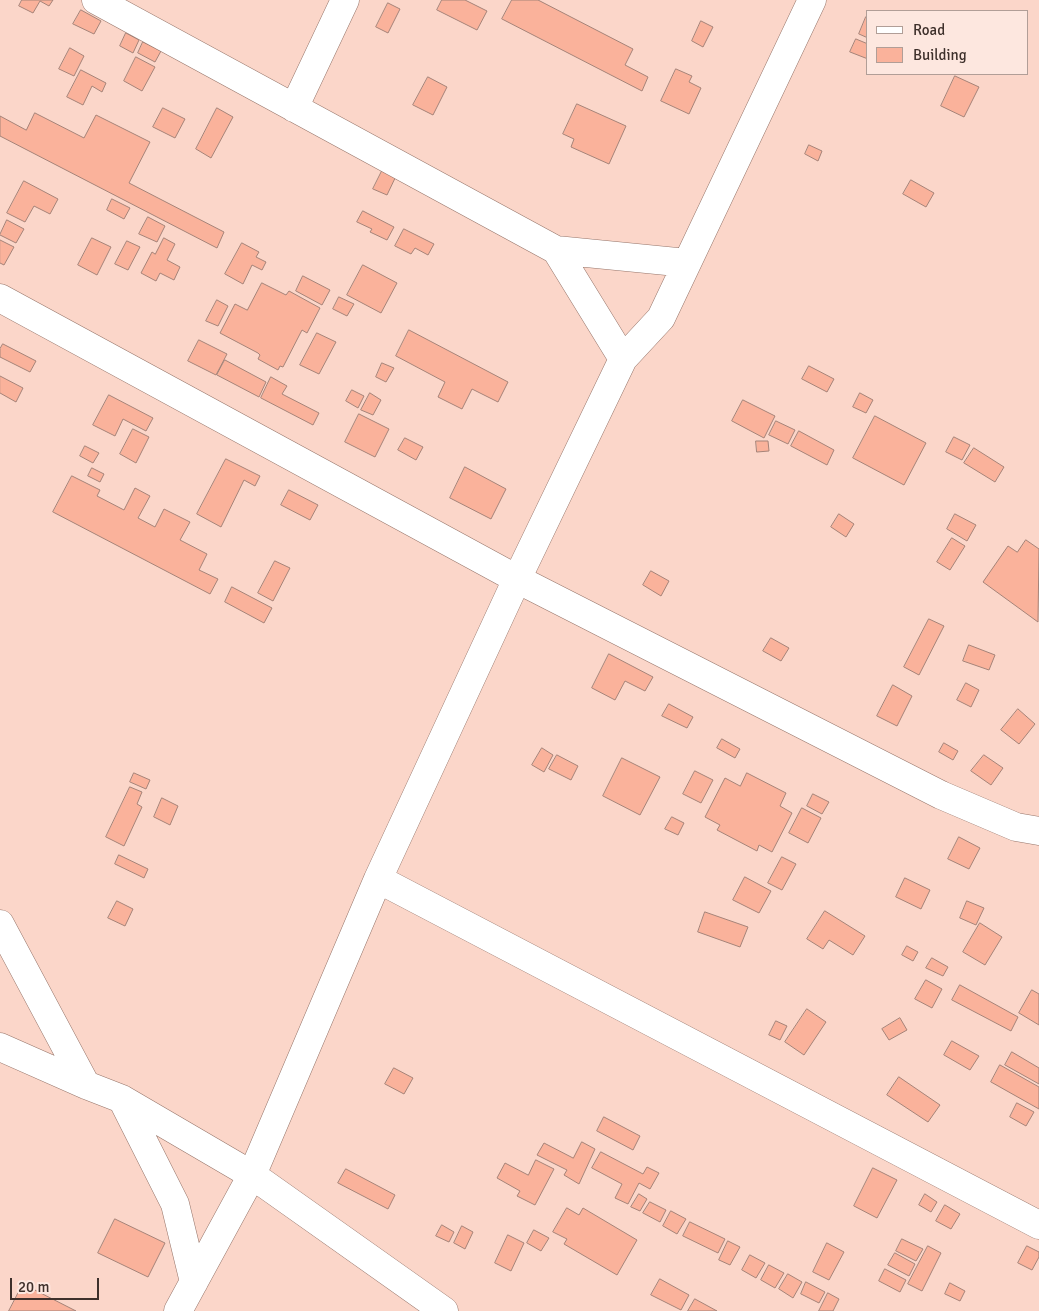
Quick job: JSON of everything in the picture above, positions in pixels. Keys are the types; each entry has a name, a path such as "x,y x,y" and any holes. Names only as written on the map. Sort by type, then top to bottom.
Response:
{"street":[{"path":"96,0 556,250 687,263"},
{"path":"294,108 345,0"},
{"path":"178,1311 252,1175 378,879 517,579 623,359 661,318 812,0"},
{"path":"556,250 623,359"},
{"path":"0,298 517,579 941,795 1016,827 1039,831"},
{"path":"378,879 1039,1225"},
{"path":"0,924 86,1085"},
{"path":"0,1047 122,1099 252,1175 444,1311"},
{"path":"122,1099 176,1204 194,1282"}],"building":[{"path":"22,0 53,0 49,6 40,1 33,13 19,6"},
{"path":"442,0 465,0 487,11 477,30 437,10"},
{"path":"512,0 538,0 633,49 625,65 648,77 642,91 502,19"},
{"path":"388,3 400,9 388,33 376,27"},
{"path":"81,10 101,21 94,34 73,24"},
{"path":"866,17 866,37 859,34"},
{"path":"701,21 713,27 703,47 692,41"},
{"path":"126,33 139,40 133,53 120,46"},
{"path":"856,39 866,43 866,58 850,52"},
{"path":"143,42 161,51 155,62 138,53"},
{"path":"70,48 84,56 74,76 59,69"},
{"path":"136,57 155,67 142,91 124,81"},
{"path":"676,69 692,76 689,82 701,88 689,114 661,101"},
{"path":"81,70 106,83 102,92 92,86 83,105 67,97"},
{"path":"955,76 979,87 964,117 941,106"},
{"path":"428,77 447,87 433,115 413,105"},
{"path":"577,104 626,126 609,164 571,147 574,139 563,134"},
{"path":"163,108 185,119 175,138 153,127"},
{"path":"217,108 233,117 211,158 196,149"},
{"path":"35,113 84,138 96,115 150,142 129,183 224,232 217,248 0,136 0,116 26,130"},
{"path":"809,145 822,151 818,161 805,154"},
{"path":"384,167 397,174 387,195 373,189"},
{"path":"911,180 934,193 926,207 903,194"},
{"path":"24,181 58,199 50,214 34,206 25,222 7,213"},
{"path":"112,199 130,208 124,219 107,210"},
{"path":"363,211 394,227 387,240 370,232 372,229 357,222"},
{"path":"148,217 165,226 157,242 139,234"},
{"path":"7,220 24,229 16,243 0,235"},
{"path":"404,229 434,244 428,255 415,248 411,254 395,246"},
{"path":"92,238 111,247 97,275 78,265"},
{"path":"164,238 175,244 167,260 180,267 174,280 160,273 156,281 141,273 152,252 155,254"},
{"path":"0,240 14,247 4,265 0,263"},
{"path":"127,241 140,247 128,270 115,264"},
{"path":"242,243 259,252 256,257 266,262 262,270 252,265 243,284 225,274"},
{"path":"363,265 397,283 381,313 347,295"},
{"path":"303,276 330,290 322,305 296,291"},
{"path":"262,283 286,295 289,291 320,308 307,333 302,330 283,367 280,366 278,370 258,359 260,355 258,353 220,333 235,304 247,310"},
{"path":"339,297 354,304 347,316 333,309"},
{"path":"217,300 228,306 218,326 206,321"},
{"path":"409,330 508,382 498,402 472,389 462,409 438,397 445,382 396,356"},
{"path":"317,333 336,342 319,374 300,365"},
{"path":"199,340 227,354 216,375 188,361"},
{"path":"3,344 36,361 30,372 0,357 0,349"},
{"path":"225,360 266,382 259,397 217,375"},
{"path":"382,363 394,368 386,382 376,377"},
{"path":"809,366 834,379 827,392 802,379"},
{"path":"0,376 23,388 16,402 0,393"},
{"path":"271,377 287,386 282,394 319,413 313,425 261,398"},
{"path":"352,390 364,396 358,408 346,401"},
{"path":"370,393 381,400 373,415 361,410"},
{"path":"860,393 873,400 866,413 853,407"},
{"path":"109,395 153,418 146,431 123,419 115,436 93,425"},
{"path":"743,400 775,416 764,438 732,421"},
{"path":"359,414 389,429 375,457 345,442"},
{"path":"875,416 926,443 904,485 853,458"},
{"path":"776,421 795,430 788,444 769,435"},
{"path":"133,429 149,437 136,463 120,454"},
{"path":"799,431 834,450 827,465 791,446"},
{"path":"954,437 970,445 962,460 946,452"},
{"path":"405,438 423,447 416,460 398,450"},
{"path":"756,441 768,441 769,451 757,452"},
{"path":"85,446 99,453 93,463 80,456"},
{"path":"974,448 1004,467 995,482 964,463"},
{"path":"226,459 260,476 255,486 244,480 221,527 197,514"},
{"path":"465,467 506,489 491,519 450,498"},
{"path":"92,468 104,474 100,482 88,476"},
{"path":"72,476 100,490 97,496 124,510 135,488 150,496 138,518 155,527 164,509 190,522 180,540 207,554 199,570 218,579 210,594 53,512"},
{"path":"289,490 318,505 310,520 281,505"},
{"path":"839,514 854,524 846,537 831,527"},
{"path":"955,514 976,525 967,541 947,529"},
{"path":"952,538 965,546 950,570 937,562"},
{"path":"1026,540 1039,549 1038,622 983,582 1008,546 1017,552"},
{"path":"275,561 290,568 273,601 258,593"},
{"path":"651,571 669,581 661,596 643,585"},
{"path":"232,587 272,608 264,623 225,602"},
{"path":"929,619 944,626 919,675 904,667"},
{"path":"771,638 789,648 781,661 763,651"},
{"path":"969,645 995,655 989,670 963,661"},
{"path":"609,654 653,677 645,691 625,681 615,700 592,688"},
{"path":"966,683 979,690 971,707 957,700"},
{"path":"893,685 912,696 897,726 877,716"},
{"path":"669,704 693,717 687,728 662,716"},
{"path":"1018,709 1035,724 1019,744 1001,730"},
{"path":"722,739 740,749 735,758 717,748"},
{"path":"944,743 958,751 953,760 939,752"},
{"path":"542,748 553,755 544,772 532,765"},
{"path":"557,755 578,766 571,780 549,769"},
{"path":"984,755 1003,768 991,785 971,771"},
{"path":"622,758 660,777 640,815 603,796"},
{"path":"695,771 713,780 701,803 683,794"},
{"path":"134,773 150,780 146,789 130,782"},
{"path":"747,773 786,793 780,806 792,813 772,852 759,845 757,851 717,830 720,825 705,817 725,778 740,786"},
{"path":"130,787 142,792 137,804 142,807 124,846 106,837"},
{"path":"813,794 829,802 822,814 807,806"},
{"path":"162,798 178,806 170,825 154,817"},
{"path":"802,808 821,818 808,843 789,833"},
{"path":"672,817 684,823 678,835 665,829"},
{"path":"959,837 980,848 969,869 948,859"},
{"path":"119,855 148,869 144,878 115,864"},
{"path":"782,857 796,864 782,890 768,883"},
{"path":"745,877 771,891 759,913 733,900"},
{"path":"905,878 930,890 921,909 896,897"},
{"path":"117,901 133,909 125,926 108,918"},
{"path":"967,901 984,908 976,925 960,918"},
{"path":"825,911 865,936 853,955 829,940 823,949 807,939"},
{"path":"705,912 748,927 740,947 698,932"},
{"path":"980,923 1002,937 985,965 963,952"},
{"path":"907,946 918,952 913,961 902,955"},
{"path":"932,958 948,967 943,976 926,968"},
{"path":"926,980 942,989 932,1008 915,999"},
{"path":"960,985 1018,1017 1011,1031 952,1000"},
{"path":"1032,990 1039,994 1039,1025 1019,1013"},
{"path":"807,1009 826,1022 804,1055 785,1042"},
{"path":"900,1018 907,1030 889,1040 882,1029"},
{"path":"776,1021 787,1026 780,1040 769,1035"},
{"path":"952,1041 979,1056 970,1070 944,1055"},
{"path":"1012,1052 1039,1068 1039,1084 1005,1065"},
{"path":"1000,1065 1039,1087 1039,1109 991,1082"},
{"path":"394,1068 413,1078 404,1094 385,1084"},
{"path":"899,1077 940,1105 928,1122 887,1095"},
{"path":"1017,1103 1034,1112 1026,1126 1010,1117"},
{"path":"604,1117 640,1136 633,1150 597,1131"},
{"path":"582,1142 595,1149 579,1184 564,1175 567,1170 537,1155 544,1143 573,1158"},
{"path":"601,1152 643,1174 647,1167 659,1173 650,1189 639,1183 628,1204 615,1198 622,1184 592,1168"},
{"path":"536,1160 554,1169 535,1205 517,1196 520,1191 497,1178 505,1163 528,1175"},
{"path":"873,1168 897,1180 877,1218 854,1206"},
{"path":"346,1169 395,1195 388,1209 338,1183"},
{"path":"639,1194 647,1199 640,1211 631,1207"},
{"path":"925,1194 937,1202 931,1212 919,1205"},
{"path":"650,1202 666,1210 660,1222 643,1213"},
{"path":"945,1205 960,1214 951,1229 936,1221"},
{"path":"567,1208 579,1215 583,1208 637,1240 617,1275 564,1244 567,1239 553,1232"},
{"path":"671,1211 686,1219 677,1234 663,1226"},
{"path":"115,1219 165,1243 148,1277 98,1253"},
{"path":"690,1222 725,1239 718,1253 683,1236"},
{"path":"442,1225 454,1232 449,1242 436,1236"},
{"path":"462,1226 473,1232 465,1249 454,1243"},
{"path":"534,1230 549,1238 541,1251 527,1243"},
{"path":"508,1235 524,1243 511,1271 495,1263"},
{"path":"902,1239 923,1249 916,1261 896,1251"},
{"path":"728,1241 740,1247 730,1265 719,1260"},
{"path":"827,1243 844,1252 829,1280 813,1272"},
{"path":"928,1246 941,1253 922,1291 908,1284"},
{"path":"1027,1246 1039,1252 1039,1257 1032,1270 1018,1263"},
{"path":"895,1253 915,1264 909,1276 888,1265"},
{"path":"750,1255 765,1263 756,1278 742,1270"},
{"path":"769,1265 784,1273 775,1288 761,1280"},
{"path":"885,1269 906,1280 900,1292 879,1281"},
{"path":"788,1274 802,1282 793,1298 779,1289"},
{"path":"660,1279 689,1295 681,1310 651,1295"},
{"path":"806,1282 825,1292 819,1303 801,1294"},
{"path":"950,1283 965,1291 960,1301 945,1294"},
{"path":"23,1284 76,1311 9,1311"},
{"path":"828,1293 839,1299 833,1311 819,1311"},
{"path":"695,1299 717,1311 688,1311"}]}
